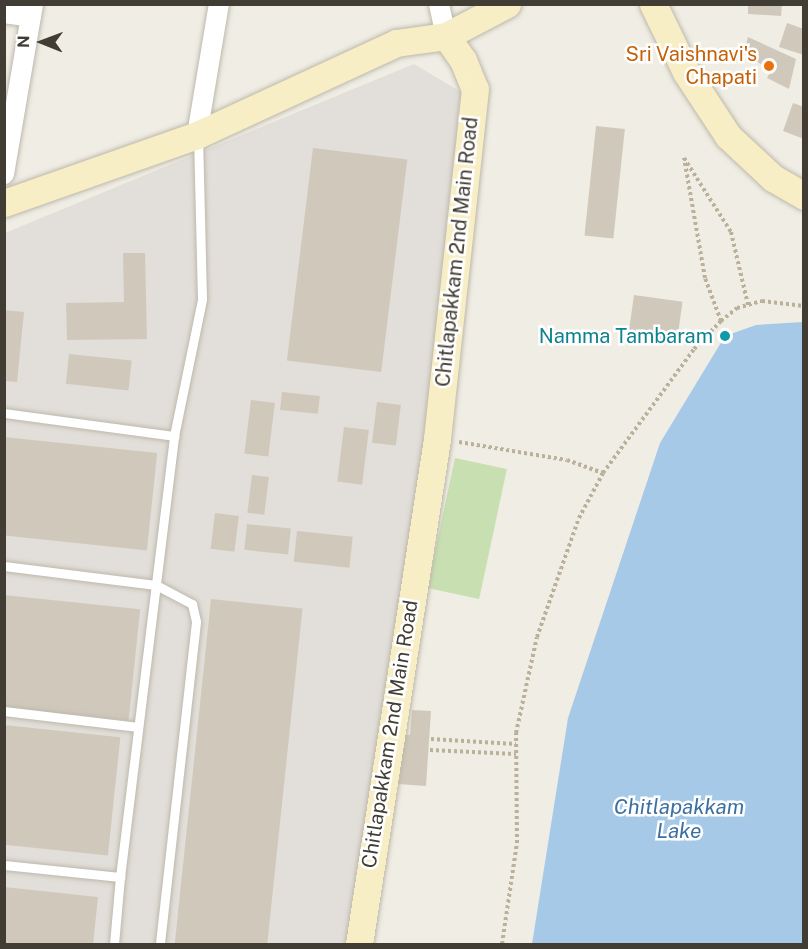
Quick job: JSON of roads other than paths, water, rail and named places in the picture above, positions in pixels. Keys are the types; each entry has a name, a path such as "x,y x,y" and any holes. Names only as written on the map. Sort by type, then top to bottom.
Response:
{"street":[{"path":"197,135 219,4"},
{"path":"439,4 446,36"},
{"path":"4,203 197,135 345,63 396,43 446,36 507,4"},
{"path":"652,5 686,72 728,136 773,178 804,196"},
{"path":"4,13 32,11 4,174"},
{"name":"Chitlapakkam 2nd Main Road","path":"359,945 437,439 475,89 446,36"}],"lane":[{"path":"114,945 120,877 174,436 202,299 197,135"},
{"path":"4,413 174,436"},
{"path":"4,566 156,585 186,596 196,622 160,945"},
{"path":"4,711 138,727"},
{"path":"4,865 120,877"}],"water":[{"name":"Chitlapakkam Lake","path":"803,322 803,944 532,944 568,718 660,443 725,336 756,325"}],"place":[{"name":"Sri Vaishnavi's Chapati","path":"769,66"},
{"name":"Namma Tambaram","path":"725,336"}]}
